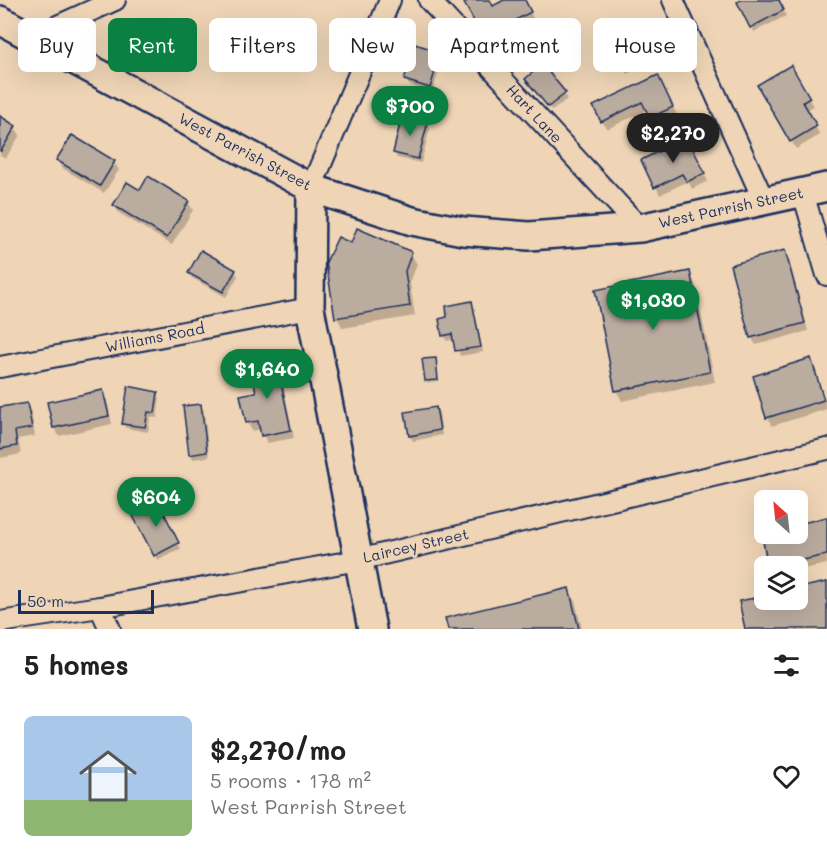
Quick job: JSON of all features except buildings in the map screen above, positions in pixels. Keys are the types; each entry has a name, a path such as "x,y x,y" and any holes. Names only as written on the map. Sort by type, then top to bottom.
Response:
{"street":[{"path":"76,18 114,0"},
{"path":"372,629 310,308 311,188 390,0"},
{"name":"Hart Lane","path":"429,0 640,228"},
{"path":"673,0 764,201"},
{"name":"West Parrish Street","path":"0,20 18,30"},
{"name":"West Parrish Street","path":"96,72 311,188 412,221 463,231 529,236 640,228 815,190"},
{"path":"815,190 827,275"},
{"name":"Williams Road","path":"0,366 310,308"},
{"name":"Laircey Street","path":"0,622 100,607 358,560 827,448"},
{"path":"100,607 110,629"}]}
